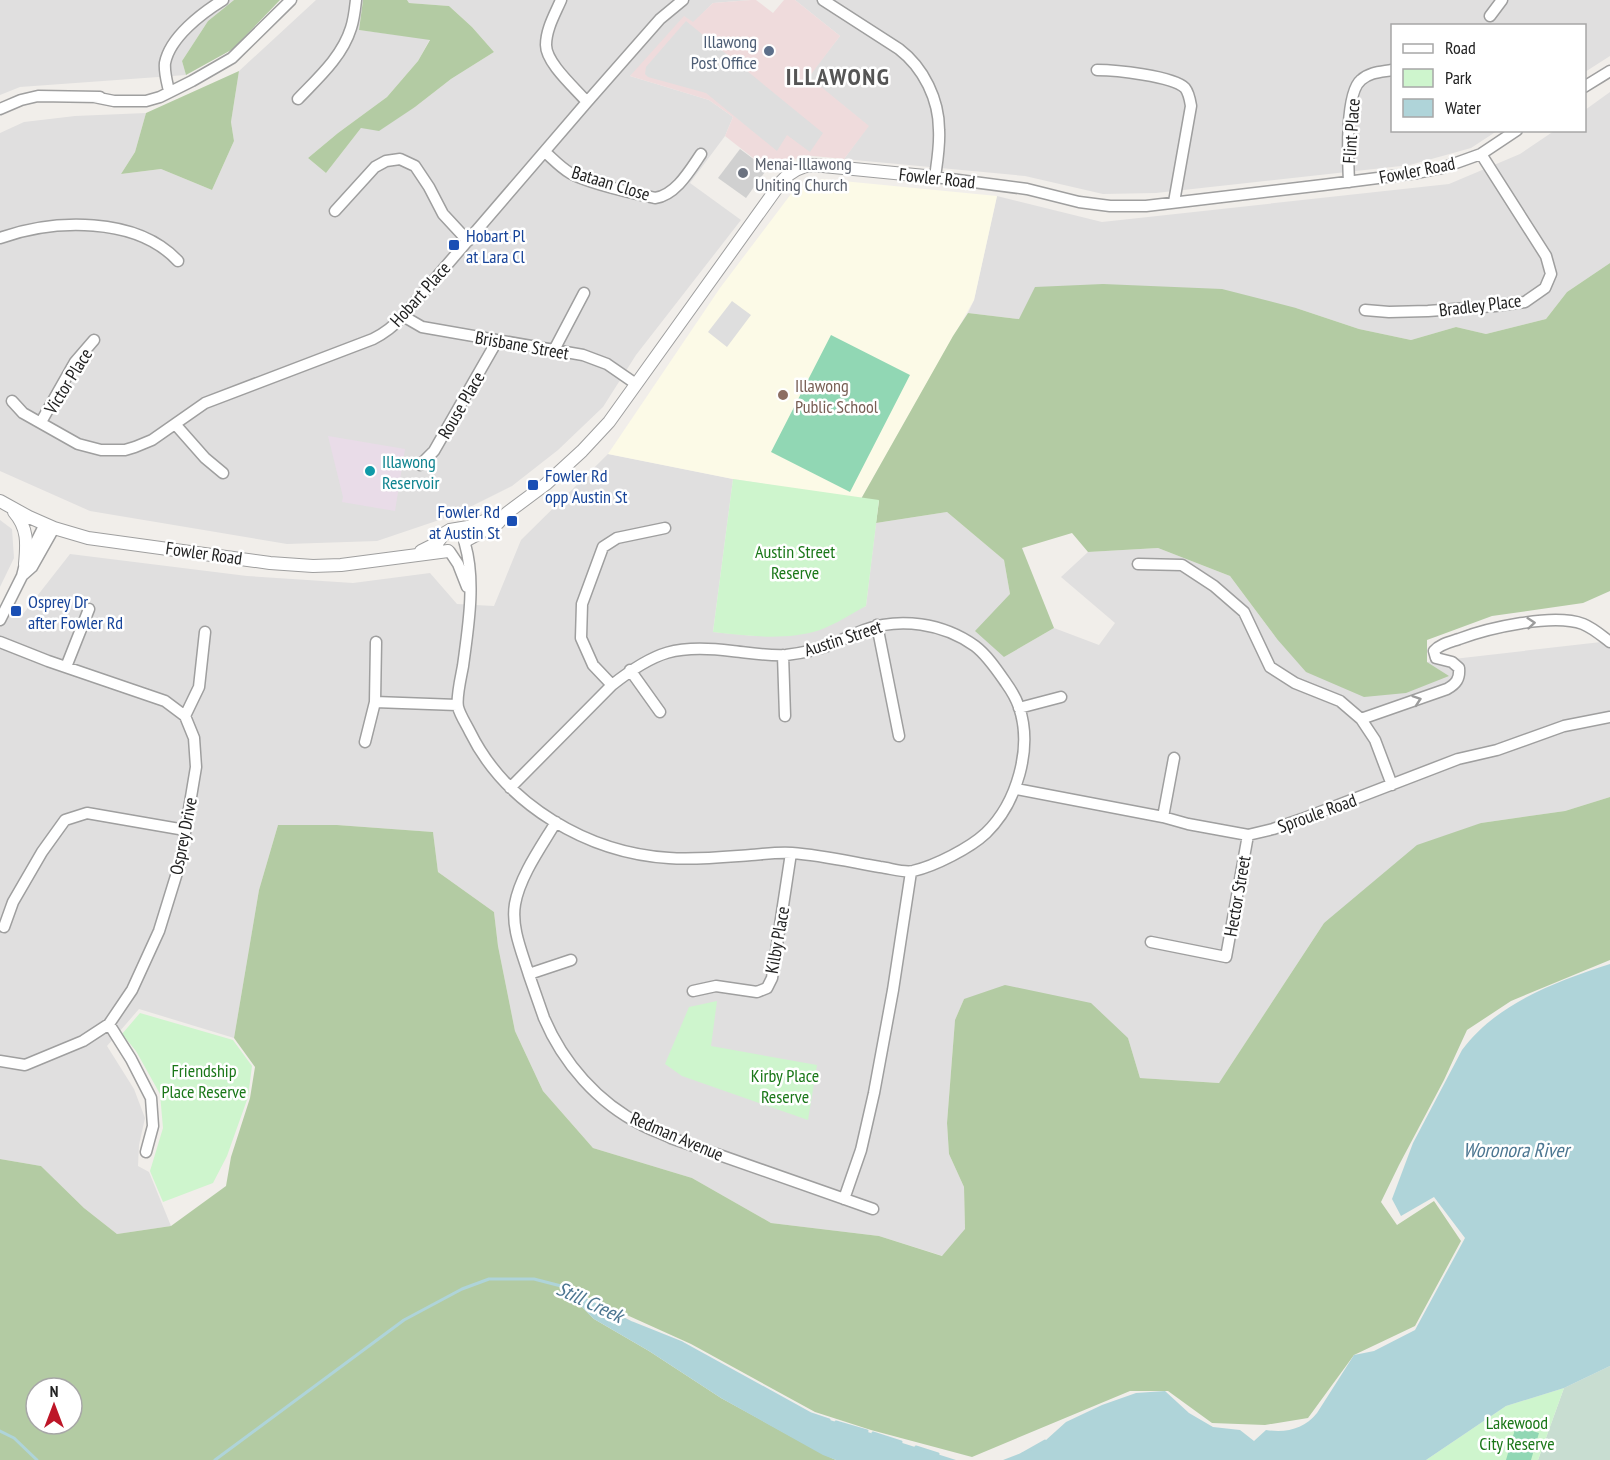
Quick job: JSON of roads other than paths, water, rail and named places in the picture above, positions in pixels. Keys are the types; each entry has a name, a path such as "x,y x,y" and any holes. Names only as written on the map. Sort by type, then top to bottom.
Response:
{"street":[{"path":"168,92 165,64 171,49 191,23 223,0"},
{"path":"0,109 38,96 94,97 138,102 153,99 192,81 232,58 291,0"},
{"path":"298,99 325,71 342,47 351,28 356,0"},
{"path":"561,0 550,24 546,45 550,59 587,102"},
{"name":"Hobart Place","path":"12,401 23,413 78,444 93,449 125,450 145,444 205,403 378,336 393,327 403,316 660,19 682,0"},
{"path":"823,0 903,52 922,75 933,95 939,122 935,177"},
{"path":"1491,16 1502,0"},
{"path":"1097,70 1116,70 1175,82 1185,88 1191,106 1174,202"},
{"name":"Flint Place","path":"1349,182 1348,128 1356,86 1372,73 1391,70"},
{"path":"1586,86 1610,71"},
{"name":"Fowler Road","path":"465,543 498,523 507,513 546,484 609,422 782,181 794,170 803,166 818,165 935,177 1018,187 1079,202 1110,206 1146,206 1209,200 1442,168 1481,154 1514,132"},
{"name":"Bataan Close","path":"545,152 559,165 578,176 655,198 664,196 674,189 701,154"},
{"name":"Bradley Place","path":"1365,310 1389,312 1495,306 1525,302 1545,288 1551,274 1546,256 1481,154"},
{"path":"335,211 375,167 386,161 400,159 415,166 443,214 468,241"},
{"path":"0,238 39,227 99,226 148,239 166,249 178,261"},
{"path":"554,350 584,293"},
{"name":"Brisbane Street","path":"403,316 422,327 599,360 636,384"},
{"name":"Victor Place","path":"42,422 75,362 94,340"},
{"name":"Rouse Place","path":"420,465 434,451 497,341"},
{"path":"175,424 205,459 223,473"},
{"path":"4,504 16,514 26,532 24,570"},
{"name":"Fowler Road","path":"4,504 49,526 88,538 285,564 341,565 449,552"},
{"name":"Fowler Road","path":"455,529 475,525 507,513"},
{"path":"0,620 24,570 49,526"},
{"path":"612,685 593,665 581,638 582,604 603,547 617,538 665,528"},
{"path":"469,593 458,564 442,544 443,535 450,530 455,529 463,534 470,569 470,612 457,705 479,750 497,774 532,806 556,822 595,843 629,853 669,858 713,858 791,853 911,872 874,1093 861,1150 844,1199"},
{"name":"Fowler Road","path":"414,555 433,545 443,535"},
{"path":"449,552 459,551 465,543"},
{"path":"1138,564 1182,565 1214,586 1244,612 1270,667 1295,683 1340,701 1361,719 1375,740 1392,785"},
{"path":"66,667 89,609"},
{"path":"1361,719 1447,690 1456,684 1460,674 1459,668 1452,662 1436,658 1434,651 1439,646 1476,632 1528,622 1573,622 1583,624 1610,642"},
{"name":"Austin Street","path":"510,788 612,685 630,670 651,658 688,648 783,655 807,652 831,645 877,626 914,623 935,627 975,646 1001,675 1020,708 1024,746 1016,789 986,833 952,856 911,872"},
{"path":"877,626 899,736"},
{"path":"0,642 165,701 185,716 199,687 205,632"},
{"path":"365,742 375,702 376,642"},
{"path":"783,655 785,716"},
{"path":"630,670 660,712"},
{"path":"1020,708 1061,697"},
{"path":"375,702 457,705"},
{"name":"Osprey Drive","path":"0,1061 25,1065 83,1041 109,1024 132,990 159,931 180,863 196,767 194,738 185,716"},
{"name":"Sproule Road","path":"1016,789 1248,835 1272,830 1458,759 1497,750 1564,726 1610,717"},
{"path":"1163,817 1174,758"},
{"path":"4,927 13,902 42,852 65,820 87,813 185,830"},
{"name":"Redman Avenue","path":"556,822 520,884 514,905 516,937 544,1018 568,1061 590,1088 613,1107 640,1124 671,1138 873,1209"},
{"name":"Hector Street","path":"1151,942 1226,957 1248,835"},
{"name":"Kilby Place","path":"693,991 716,986 757,992 767,988 772,978 791,853"},
{"path":"529,974 571,960"},
{"path":"109,1024 131,1059 151,1098 153,1126 146,1152"}],"water":[{"name":"Woronora River","path":"1610,964 1610,1366 1564,1388 1506,1406 1426,1460 1003,1460 1034,1448 1066,1422 1102,1405 1136,1393 1165,1391 1189,1413 1213,1427 1240,1430 1254,1441 1266,1430 1294,1429 1306,1423 1317,1413 1354,1355 1374,1351 1415,1330 1465,1238 1434,1197 1401,1216 1392,1199 1413,1143 1462,1050 1492,1019 1528,996 1569,978"},
{"path":"565,1287 632,1323 682,1343 811,1414 956,1460 836,1460 823,1455 721,1398 649,1351 594,1319"}],"waterway":[{"name":"Still Creek","path":"215,1460 404,1320 462,1289 489,1279 534,1279 565,1287 632,1323 682,1343 811,1414 829,1420"},
{"name":"Still Creek","path":"836,1422 867,1431"},
{"path":"0,1431 14,1438 37,1460"},
{"name":"Still Creek","path":"873,1433 901,1442"},
{"name":"Still Creek","path":"1022,1454 1045,1441"},
{"name":"Still Creek","path":"916,1447 938,1454"}],"place":[{"name":"Illawong Post Office","path":"769,51"},
{"name":"Menai-Illawong Uniting Church","path":"743,173"},
{"name":"Hobart Pl at Lara Cl","path":"454,245"},
{"name":"Illawong Public School","path":"783,395"},
{"name":"Illawong Reservoir","path":"370,471"},
{"name":"Fowler Rd opp Austin St","path":"533,485"},
{"name":"Fowler Rd at Austin St","path":"512,521"},
{"name":"Osprey Dr after Fowler Rd","path":"16,611"}],"district":[{"name":"ILLAWONG","path":"838,76"}],"park label":[{"name":"Austin Street Reserve","path":"795,561"},
{"name":"Friendship Place Reserve","path":"204,1080"},
{"name":"Kirby Place Reserve","path":"785,1085"},
{"name":"Lakewood City Reserve","path":"1517,1432"}]}
